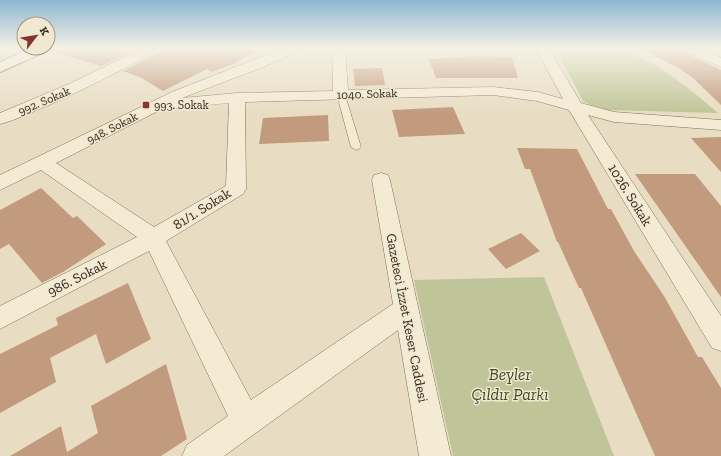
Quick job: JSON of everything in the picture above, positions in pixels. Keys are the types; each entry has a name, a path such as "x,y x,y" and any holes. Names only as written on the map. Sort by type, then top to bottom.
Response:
{"street":[{"name":"992. Sokak","path":"0,119 49,100 111,70"},
{"name":"948. Sokak","path":"0,183 44,163 177,95 242,70"},
{"path":"340,70 341,95"},
{"name":"1026. Sokak","path":"555,70 575,107 721,339"},
{"name":"1040. Sokak","path":"158,105 237,98 493,91 538,97 614,117 721,125"},
{"name":"81/1. Sokak","path":"154,238 236,189 237,98"},
{"path":"44,163 154,238 246,421"},
{"name":"Gazeteci İzzet Keser Caddesi","path":"381,180 405,310 435,456"},
{"name":"986. Sokak","path":"0,318 154,238"},
{"path":"198,456 405,310"}],"lane":[{"path":"341,95 356,147"}],"green space":[{"path":"567,70 663,70 688,88 718,113 608,110 590,105 583,101"},
{"name":"Beyler Çıldır Parkı","path":"544,277 614,456 453,456 414,280"}],"building":[{"path":"204,70 163,91 142,78 123,71"},
{"path":"353,70 382,70 385,85 355,86"},
{"path":"433,70 516,70 518,78 436,78"},
{"path":"682,70 721,70 721,105 693,78"},
{"path":"453,107 465,134 399,137 392,110"},
{"path":"328,115 329,141 259,144 263,118"},
{"path":"721,137 721,172 691,138"},
{"path":"517,148 577,149 608,209 611,209 634,251 664,296 698,357 702,357 721,388 721,456 655,456 581,288 579,288 557,242 530,169 525,169"},
{"path":"635,174 695,174 721,206 721,297"},
{"path":"41,188 73,218 77,216 106,244 63,272 42,283 9,244 0,249 0,210"},
{"path":"521,233 540,251 506,269 488,249"},
{"path":"128,283 151,339 106,364 96,334 50,358 56,382 0,413 0,354 58,325 56,318"},
{"path":"166,364 187,439 161,456 10,456 61,426 67,452 98,433 91,406"}],"place":[{"name":"993. Sokak","path":"146,105"}]}
